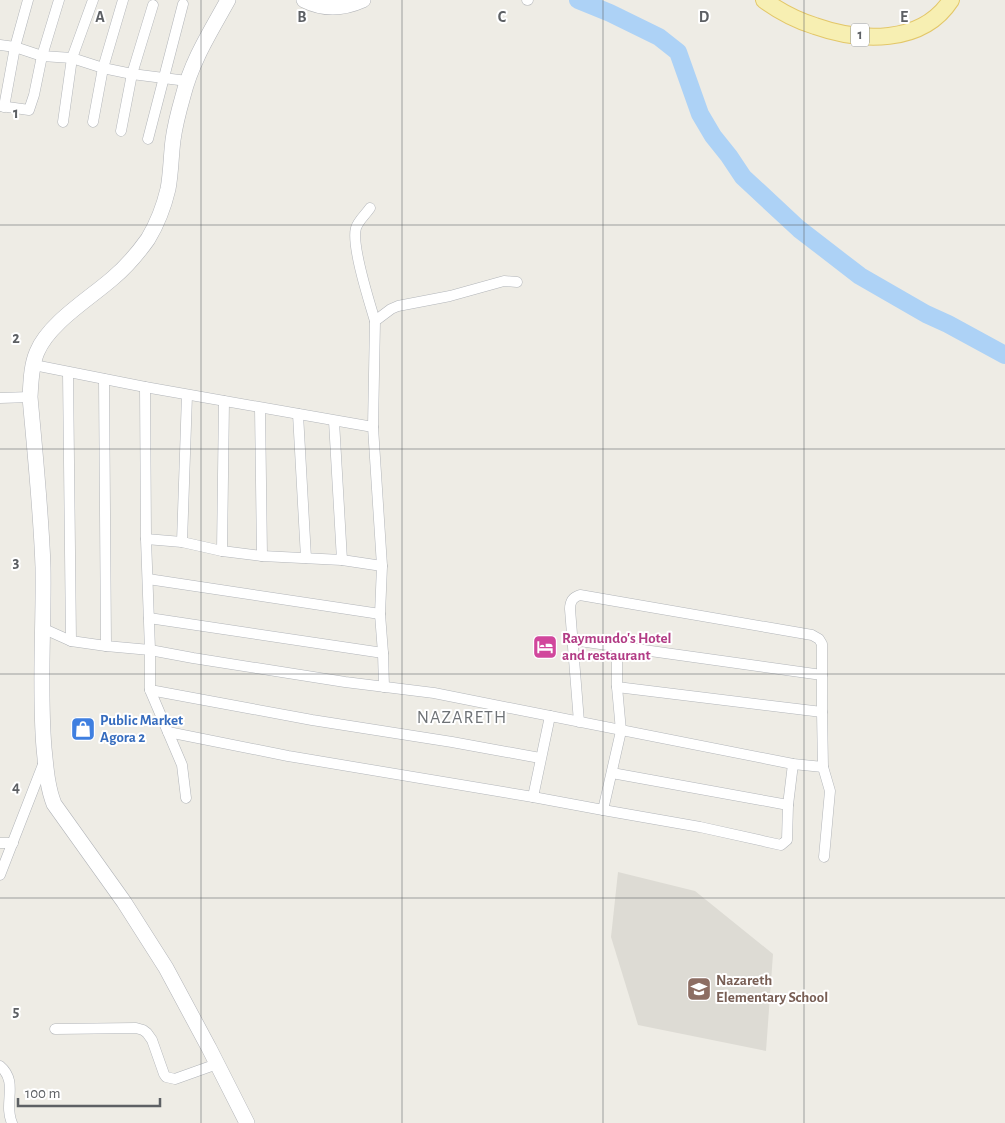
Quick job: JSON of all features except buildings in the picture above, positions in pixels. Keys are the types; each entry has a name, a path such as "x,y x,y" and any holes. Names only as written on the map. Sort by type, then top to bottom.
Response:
{"main road":[{"path":"228,0 194,61 187,81 173,138 168,189 160,216 149,237 134,258 114,278 60,322 41,343 36,353 30,397 43,567 42,724 50,794 54,804 124,902 166,968 247,1123"},
{"path":"304,0 311,4 328,7 346,7 363,0"},
{"name":"1","path":"764,0 785,14 814,26 842,34 891,36 907,33 934,20 951,0"}],"street":[{"path":"28,0 2,106 29,110 42,56 60,0"},
{"path":"63,122 72,58 93,0"},
{"path":"93,122 103,68 123,0"},
{"path":"148,139 183,4"},
{"path":"121,131 132,74 153,5"},
{"path":"0,45 15,47 42,56 72,58 103,68 132,74 187,81"},
{"path":"370,208 356,227 355,241 374,320 373,427 382,566 380,614 384,687"},
{"path":"374,320 398,306 450,296 494,283 504,281 517,282"},
{"path":"34,364 187,395 373,427"},
{"path":"68,372 71,641"},
{"path":"104,379 106,646"},
{"path":"145,387 146,539 150,690 182,765 186,798"},
{"path":"182,542 187,395"},
{"path":"0,398 30,397"},
{"path":"222,551 224,401"},
{"path":"260,408 262,556"},
{"path":"298,414 306,558"},
{"path":"334,421 342,560"},
{"path":"146,539 182,542 222,551 262,556 342,560 382,566"},
{"path":"148,579 380,614"},
{"path":"579,722 570,603 575,596 580,595 816,637 822,644 823,767 830,791 824,858"},
{"path":"149,618 383,653"},
{"path":"42,628 71,641 150,650 345,682 434,693 792,764 823,767"},
{"path":"572,640 822,675"},
{"path":"603,810 621,731 617,687 617,646"},
{"path":"617,687 822,712"},
{"path":"150,690 312,720 540,758"},
{"path":"533,797 550,716"},
{"path":"168,732 288,756 700,827 781,845 786,840 792,764"},
{"path":"0,875 45,759"},
{"path":"612,773 788,805"},
{"path":"0,844 13,843"},
{"path":"55,1030 136,1028 143,1030 148,1033 152,1040 164,1074 170,1078 175,1079 217,1064"},
{"path":"0,1066 10,1079 9,1107 12,1123"}],"shaded area":[{"name":"Nazareth Elementary School","path":"618,872 695,891 773,954 766,1051 638,1025 611,937"}],"waterway":[{"path":"578,0 659,37 678,52 700,114 713,136 743,177 799,229 860,276 926,314 1005,355"}],"place":[{"name":"Raymundo's Hotel and restaurant","path":"545,647"},
{"name":"Public Market Agora 2","path":"83,729"},
{"name":"Nazareth Elementary School","path":"699,989"}],"district":[{"name":"NAZARETH","path":"462,718"}]}
